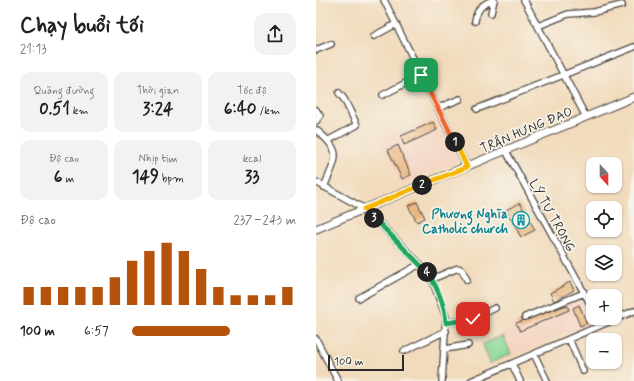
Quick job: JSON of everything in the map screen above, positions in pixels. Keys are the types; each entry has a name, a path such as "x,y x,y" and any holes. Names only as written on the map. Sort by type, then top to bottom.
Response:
{"street":[{"path":"384,0 467,167"},
{"path":"491,12 494,0"},
{"path":"475,20 476,11 481,6 494,0"},
{"path":"524,0 586,117"},
{"path":"538,26 568,14 594,12 622,5"},
{"path":"374,36 396,24"},
{"path":"316,50 331,44"},
{"path":"477,109 634,47"},
{"path":"383,96 421,75"},
{"path":"329,140 356,125 344,99 339,93"},
{"name":"TRẦN HƯNG ĐẠO","path":"316,229 506,152 634,97"},
{"path":"438,108 460,99"},
{"path":"316,110 320,116 316,121"},
{"path":"316,130 329,140 336,157 324,187"},
{"name":"LÝ TỰ TRỌNG","path":"506,152 586,296"},
{"path":"316,182 364,209 420,264 432,278 444,309 446,323 442,381"},
{"path":"359,298 420,264"},
{"path":"432,278 458,268 462,270 467,280"},
{"path":"525,317 584,292"},
{"path":"446,323 473,319 495,308"},
{"path":"622,316 634,311"},
{"path":"471,381 602,325"},
{"path":"404,351 446,331"},
{"path":"316,339 338,381"},
{"path":"569,339 583,371"},
{"path":"445,349 468,345"},
{"path":"534,354 547,381"},
{"path":"512,364 520,381"}],"shaded area":[{"path":"437,116 457,161 402,185 379,141"},
{"path":"581,295 586,303 586,324 488,366 481,342 511,330 510,324"}],"green space":[{"path":"503,336 511,354 490,363 483,344"}],"building":[{"path":"433,122 437,130 404,145 401,136"},
{"path":"398,145 411,175 402,179 388,150"},
{"path":"417,202 425,218 417,222 408,206"},
{"name":"Phương Nghĩa Catholic church","path":"520,203 535,230 521,237 506,210"},
{"path":"570,282 574,290 554,301 550,293"},
{"path":"567,305 569,310 520,331 516,323"},
{"path":"579,305 586,323 580,326 573,308"}],"place":[{"name":"Phương Nghĩa Catholic church","path":"521,220"}],"route":[{"path":"421,75 467,167 364,209 416,260 432,278 444,309 446,323 473,319"}]}
